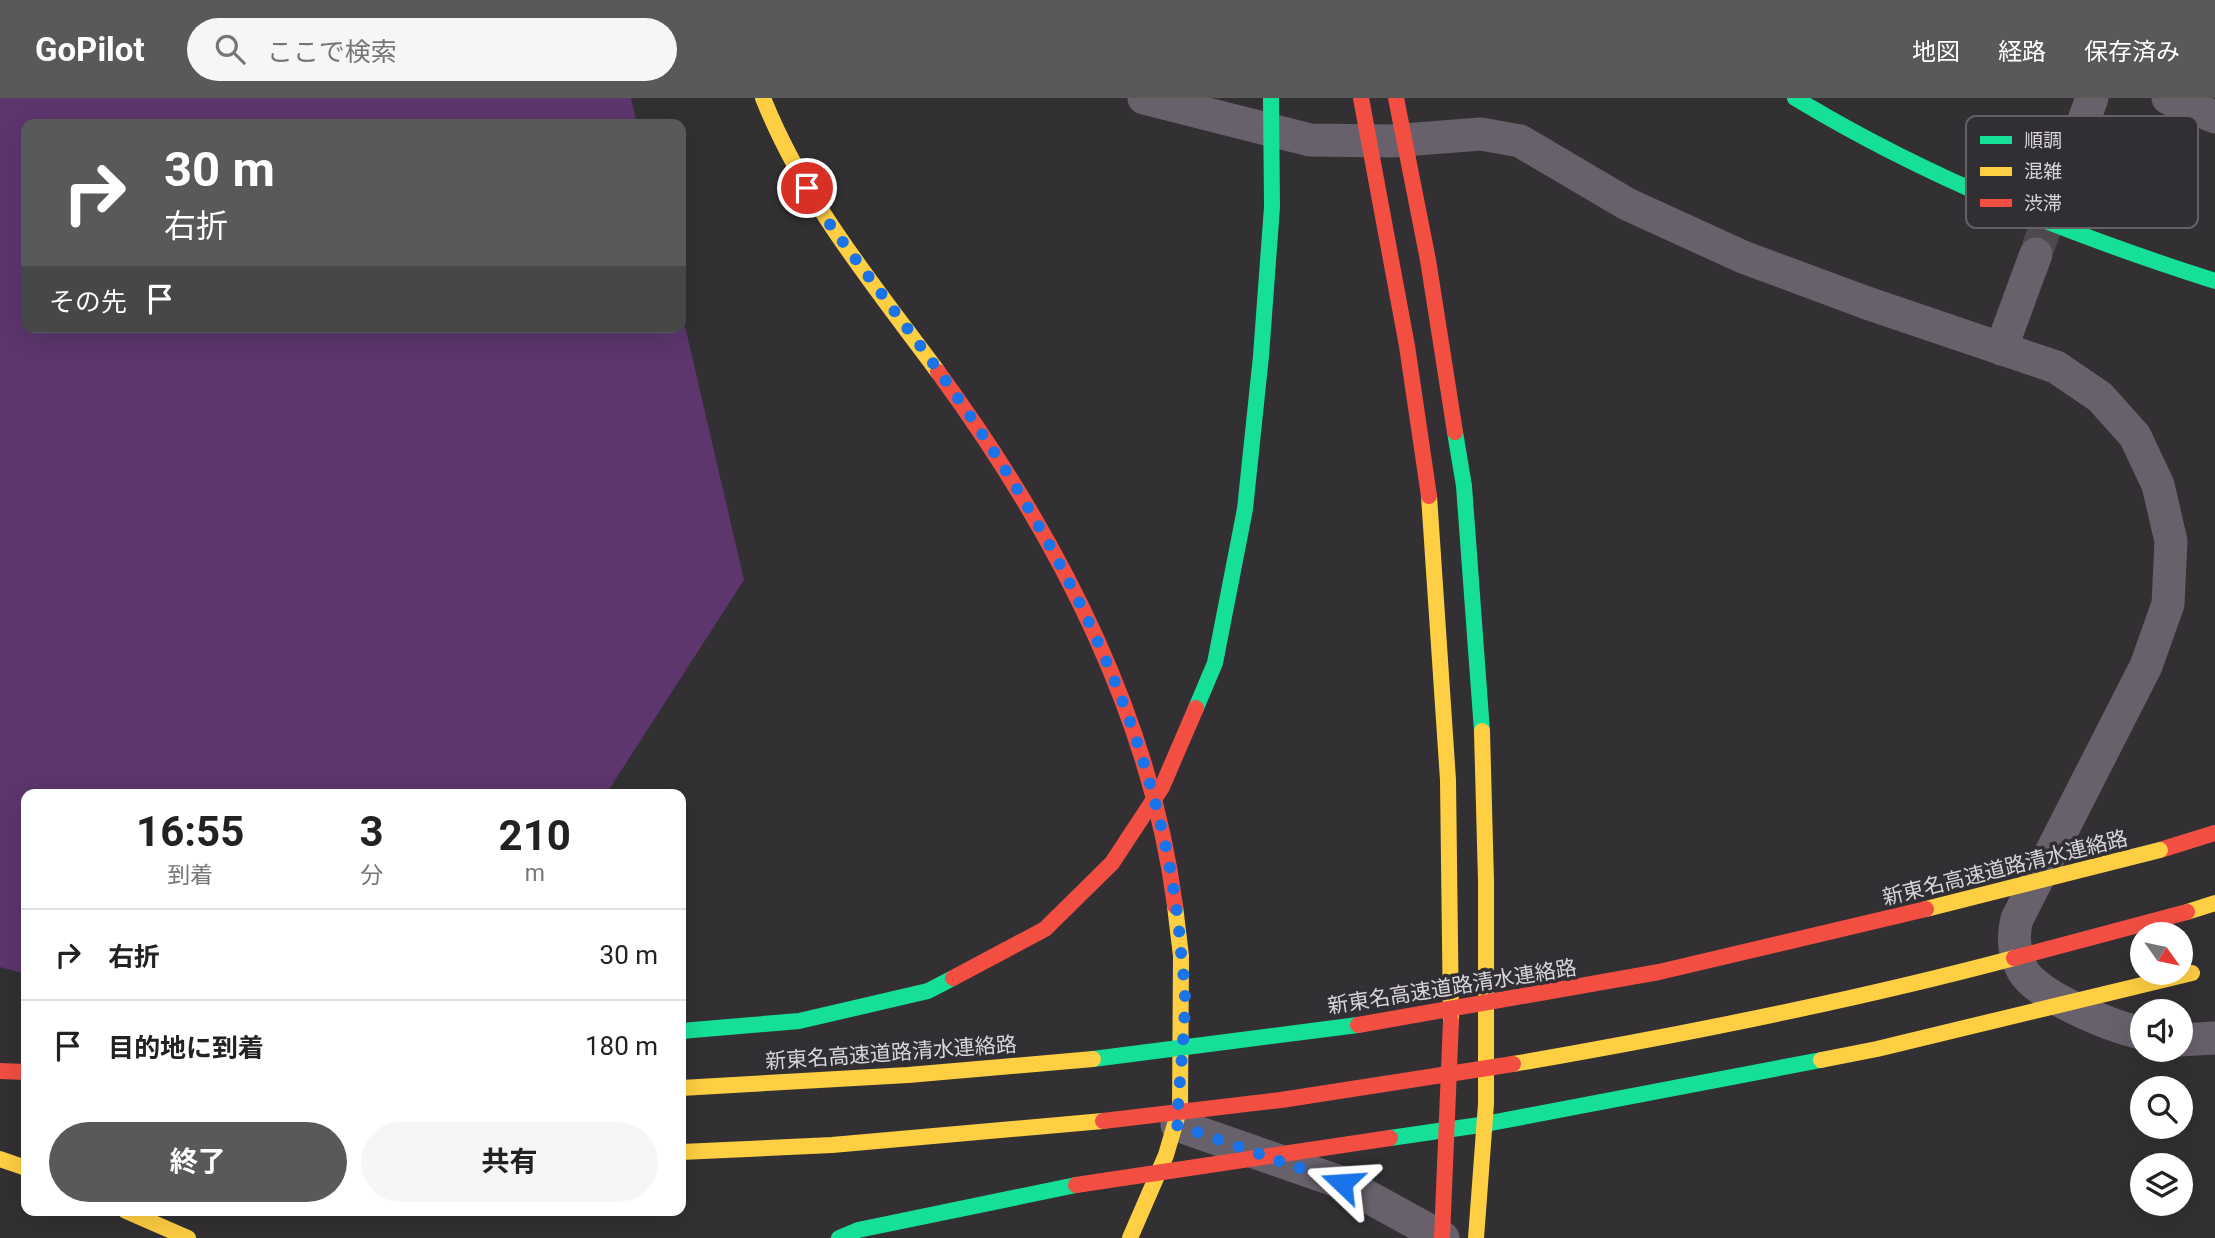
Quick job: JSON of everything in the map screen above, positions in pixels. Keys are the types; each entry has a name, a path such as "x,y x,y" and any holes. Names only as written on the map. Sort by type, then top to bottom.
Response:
{"main road":[{"path":"763,98 771,122 819,209 948,384 1031,513 1081,606 1123,704 1153,790 1175,894 1185,992 1177,1125 1130,1238"},
{"path":"686,1031 799,1021 928,991 1045,929 1112,863 1161,787 1215,663 1245,509 1261,356 1272,207 1271,98"},
{"path":"1361,98 1397,279 1429,497 1445,701 1452,883 1451,1110 1443,1238"},
{"path":"1396,98 1428,260 1464,486 1480,695 1486,881 1486,1104 1476,1238"},
{"path":"1795,98 1904,159 1966,188"},
{"path":"2060,228 2110,249 2215,281"},
{"name":"新東名高速道路清水連絡路","path":"686,1088 809,1083 1270,1038 1587,986 1846,930 2160,850 2215,832"},
{"path":"686,1152 820,1147 1059,1128 1299,1099 1591,1052 1878,992 2215,903"},
{"path":"839,1238 858,1230 1076,1185 1480,1125 1877,1049 2198,971"},
{"path":"0,1060 21,1060"},
{"path":"0,1071 21,1072"},
{"path":"0,1159 21,1166"},
{"path":"137,1216 188,1238"}],"street":[{"path":"1144,98 1310,140 1391,141 1481,134 1520,142 1627,204 1743,257 1867,303 2056,367 2100,397 2135,436 2158,485 2171,541 2168,604 2146,666 2017,919 2012,937 2024,972 2041,990 2114,1027 2130,1030"},
{"path":"2085,116 2092,98"},
{"path":"2177,100 2215,117"},
{"path":"2001,349 2036,254"},
{"path":"2193,1039 2215,1038"},
{"path":"1177,1125 1342,1183 1443,1238"}],"shaded area":[{"path":"0,98 631,98 636,119 21,119 21,333 686,333 686,331 744,580 609,789 21,789 21,973 0,967"}],"tunnel":[{"path":"2038,248 2045,228"}],"traffic: fast":[{"path":"1196,708 1215,663 1245,509 1261,356 1272,207 1271,98"},
{"path":"1795,98 1896,154 1966,187"},
{"path":"2063,228 2215,281"},
{"path":"1455,432 1464,486 1482,731"},
{"path":"686,1031 799,1021 928,991 953,978"},
{"path":"1093,1059 1358,1025"},
{"path":"1390,1138 1480,1125 1821,1060"},
{"path":"839,1238 858,1230 1076,1185"}],"traffic: slow":[{"path":"763,98 798,172 819,207 938,372"},
{"path":"1429,496 1448,780 1451,1021"},
{"path":"1476,1238 1486,1104 1486,881 1482,731"},
{"path":"1926,909 2160,850"},
{"path":"2187,912 2215,903"},
{"path":"1130,1238 1166,1155 1180,1107 1181,956 1175,906"},
{"path":"1513,1064 1765,1017 2014,958"},
{"path":"1821,1060 2142,985"},
{"path":"686,1088 908,1075 1093,1059"},
{"path":"686,1152 832,1145 1103,1121"},
{"path":"0,1159 21,1166"},
{"path":"137,1216 188,1238"}],"traffic: jam":[{"path":"1361,98 1407,346 1429,496"},
{"path":"1396,98 1428,260 1455,432"},
{"path":"938,372 1020,494 1090,625 1144,762 1162,834 1175,906"},
{"path":"953,978 1045,929 1112,863 1162,787 1196,708"},
{"path":"2160,850 2215,833"},
{"path":"1358,1025 1659,972 1926,909"},
{"path":"2014,958 2187,912"},
{"path":"1442,1238 1451,1021"},
{"path":"1103,1121 1281,1100 1513,1064"},
{"path":"0,1071 21,1072"},
{"path":"1076,1185 1390,1138"}],"route":[{"path":"807,188 819,209 948,384 1031,513 1081,606 1123,704 1153,790 1175,894 1185,992 1177,1125 1342,1183"}]}
